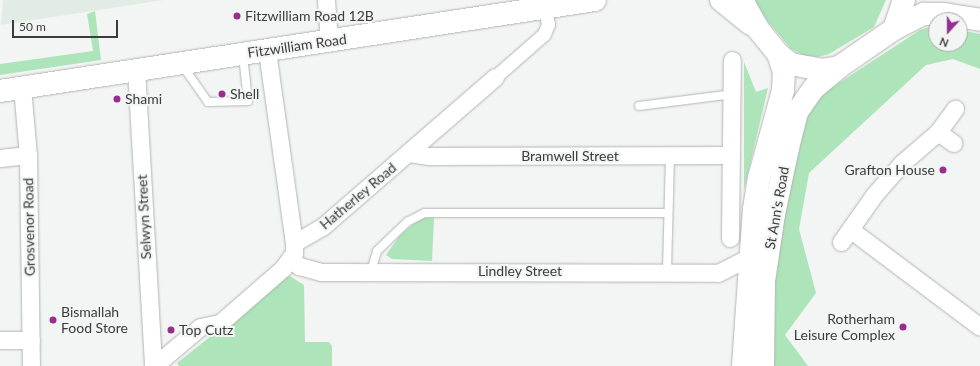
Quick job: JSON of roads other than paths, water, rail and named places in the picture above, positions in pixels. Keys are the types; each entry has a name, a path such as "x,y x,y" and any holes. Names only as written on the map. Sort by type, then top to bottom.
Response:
{"main road":[{"name":"Fitzwilliam Road","path":"0,91 136,69 329,42 595,0"},
{"path":"721,0 758,29"},
{"path":"742,0 758,29 778,54 791,64 803,69 821,70 838,67"},
{"path":"894,29 904,0"},
{"name":"St Ann's Road","path":"763,366 764,281 774,214 797,112 806,98 838,67 894,29 924,14 944,14 980,20"},
{"name":"St Ann's Road","path":"743,366 749,257 759,178 783,90 784,72 778,54"}],"street":[{"path":"326,0 329,42"},
{"name":"Hatherley Road","path":"153,366 200,326 220,323 293,251 409,153 544,34 548,24 545,8"},
{"path":"267,51 293,251"},
{"path":"730,238 732,60"},
{"name":"Selwyn Street","path":"136,69 153,366"},
{"name":"Grosvenor Road","path":"22,87 28,155 31,366"},
{"path":"955,108 938,132 902,163 874,195 846,236 980,327"},
{"path":"938,132 953,143"},
{"name":"Bramwell Street","path":"409,153 429,156 731,155"},
{"path":"0,158 28,155"},
{"name":"Lindley Street","path":"293,251 299,266 310,271 667,271 718,273 749,257"},
{"path":"0,340 31,340"}],"lane":[{"path":"180,63 208,102 248,100 243,54"},
{"path":"639,106 732,94"},
{"path":"667,271 670,156"},
{"path":"371,271 377,251 407,222 425,213 668,213"}],"place":[{"name":"Fitzwilliam Road 12B","path":"237,16"},
{"name":"Shell","path":"222,94"},
{"name":"Shami","path":"117,99"},
{"name":"Grafton House","path":"943,170"},
{"name":"Bismallah Food Store","path":"53,320"},
{"name":"Rotherham Leisure Complex","path":"903,327"},
{"name":"Top Cutz","path":"171,330"}]}
